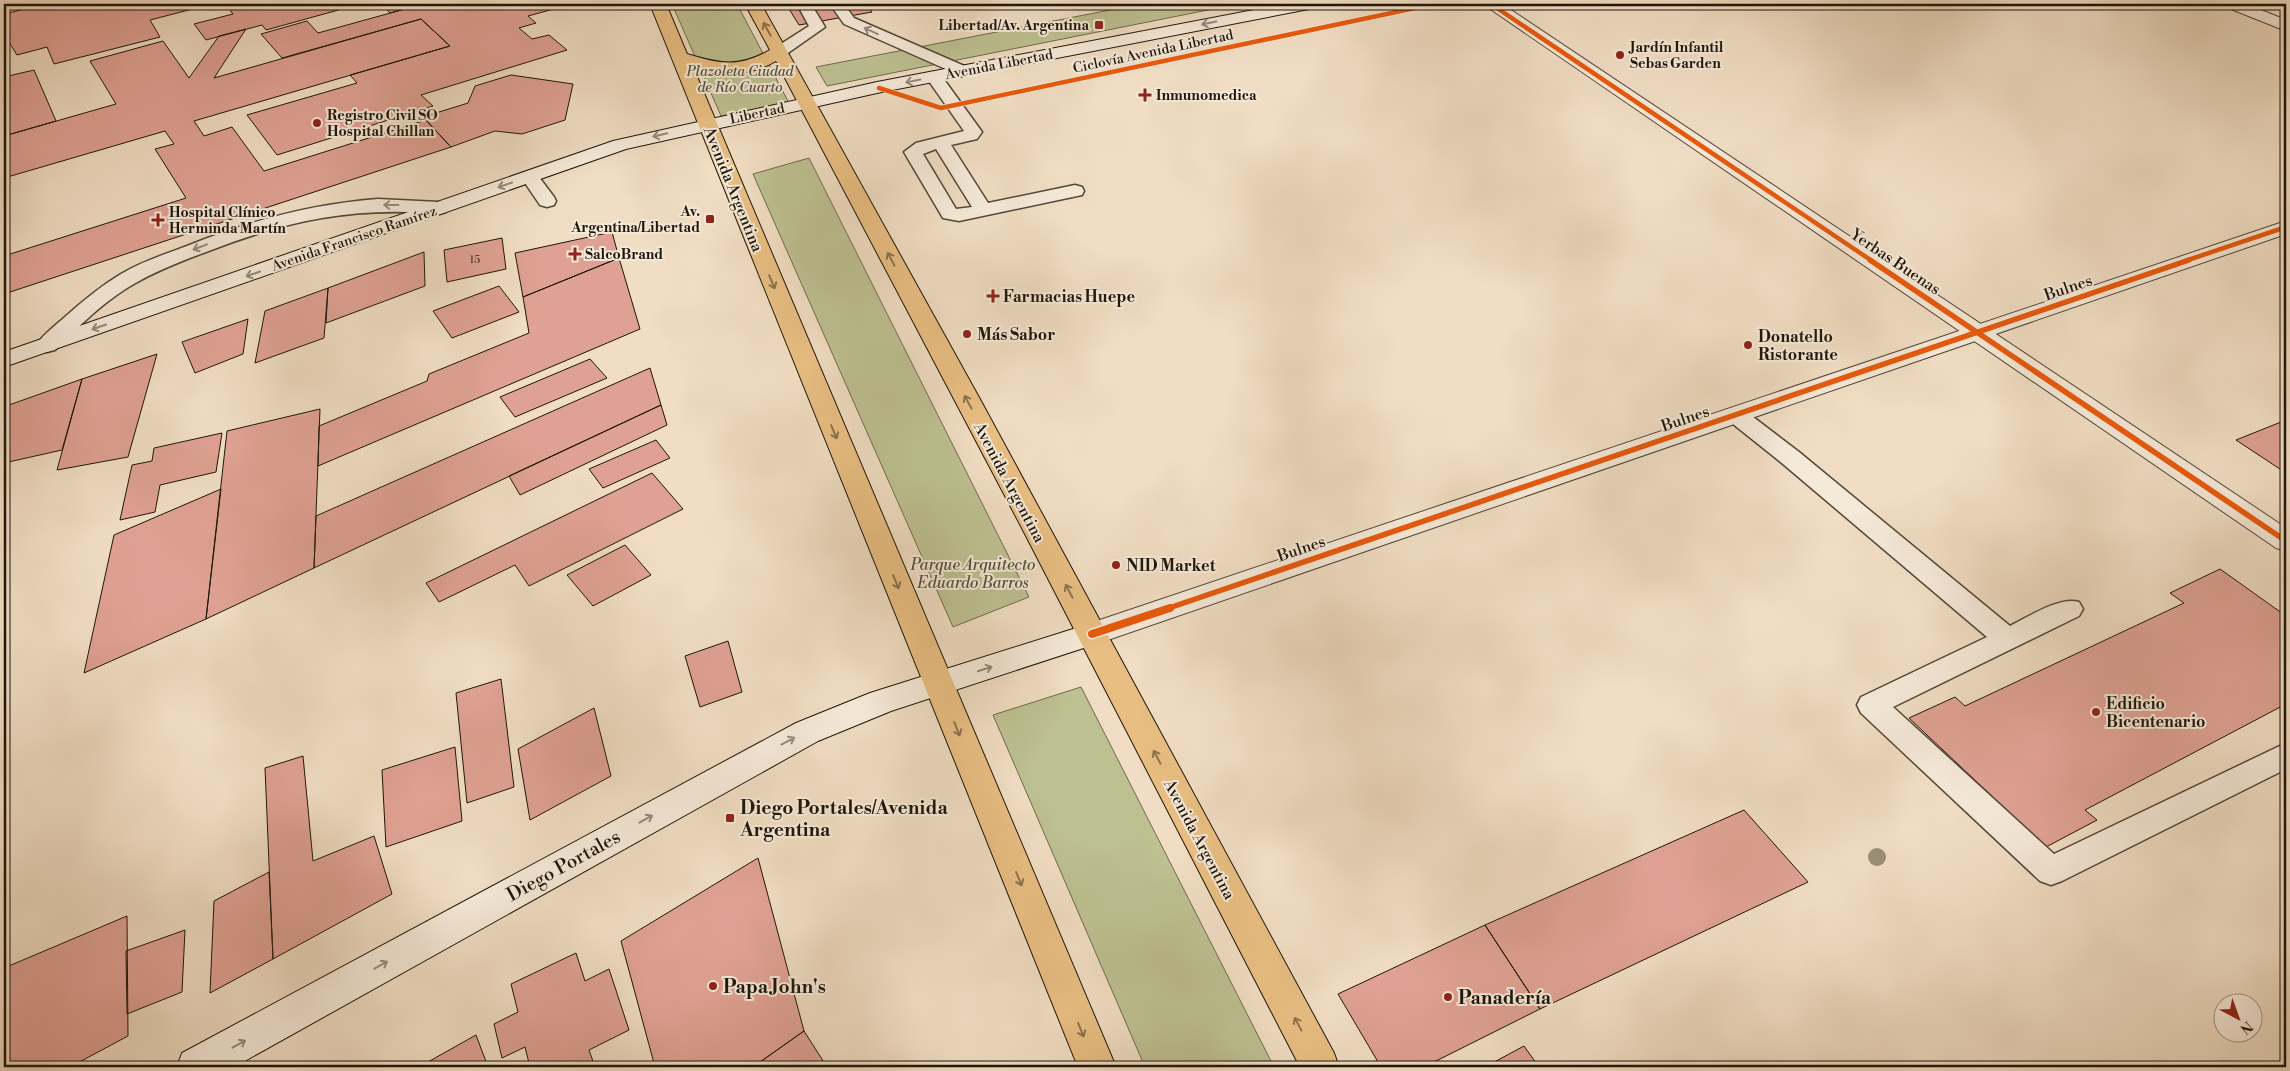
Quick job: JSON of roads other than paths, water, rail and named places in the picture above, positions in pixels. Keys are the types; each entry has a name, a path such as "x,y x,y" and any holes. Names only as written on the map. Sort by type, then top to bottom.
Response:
{"main road":[{"name":"Avenida Argentina","path":"658,4 1097,1067"},
{"name":"Avenida Argentina","path":"753,4 1092,634 1320,1067"},
{"path":"680,57 713,68 728,70 753,65 779,52"}],"street":[{"name":"Avenida Libertad","path":"807,102 1309,4"},
{"name":"Yerbas Buenas","path":"1491,4 2286,541"},
{"path":"2232,4 2286,26"},
{"name":"Libertad","path":"707,123 807,102"},
{"name":"Avenida Francisco Ramírez","path":"4,360 620,145 707,123"},
{"name":"Bulnes","path":"939,684 1092,634 2286,227"},
{"name":"Diego Portales","path":"196,1067 807,732 854,711 939,684"}],"lane":[{"path":"804,4 817,27"},
{"path":"837,4 849,21 964,71"},
{"path":"779,52 817,27 849,21"},
{"path":"934,77 973,132 971,135 922,147 913,152 950,214 959,216 1075,191"},
{"path":"941,142 983,210"},
{"path":"530,177 547,201"},
{"path":"48,345 82,312 129,278 170,259 234,234 310,212 361,205 413,204 439,208"},
{"path":"1736,414 2007,639"},
{"path":"2070,609 1871,705 2051,871 2286,755"}],"place":[{"name":"Libertad/Av. Argentina","path":"1099,25"},
{"name":"Jardín Infantil Sebas Garden","path":"1620,55"},
{"name":"Inmunomedica","path":"1145,95"},
{"name":"Registro Civil SO Hospital Chillan","path":"317,123"},
{"name":"Av. Argentina/Libertad","path":"710,219"},
{"name":"Hospital Clínico Herminda Martín","path":"158,220"},
{"name":"SalcoBrand","path":"575,254"},
{"name":"Farmacias Huepe","path":"993,296"},
{"name":"Más Sabor","path":"967,334"},
{"name":"Donatello Ristorante","path":"1748,345"},
{"name":"NID Market","path":"1116,565"},
{"name":"Edificio Bicentenario","path":"2096,712"},
{"name":"Diego Portales/Avenida Argentina","path":"730,818"},
{"name":"Papa John's","path":"713,986"},
{"name":"Panadería","path":"1448,997"}],"park label":[{"name":"Plazoleta Ciudad de Río Cuarto","path":"740,79"},
{"name":"Parque Arquitecto Eduardo Barros","path":"973,573"}]}
